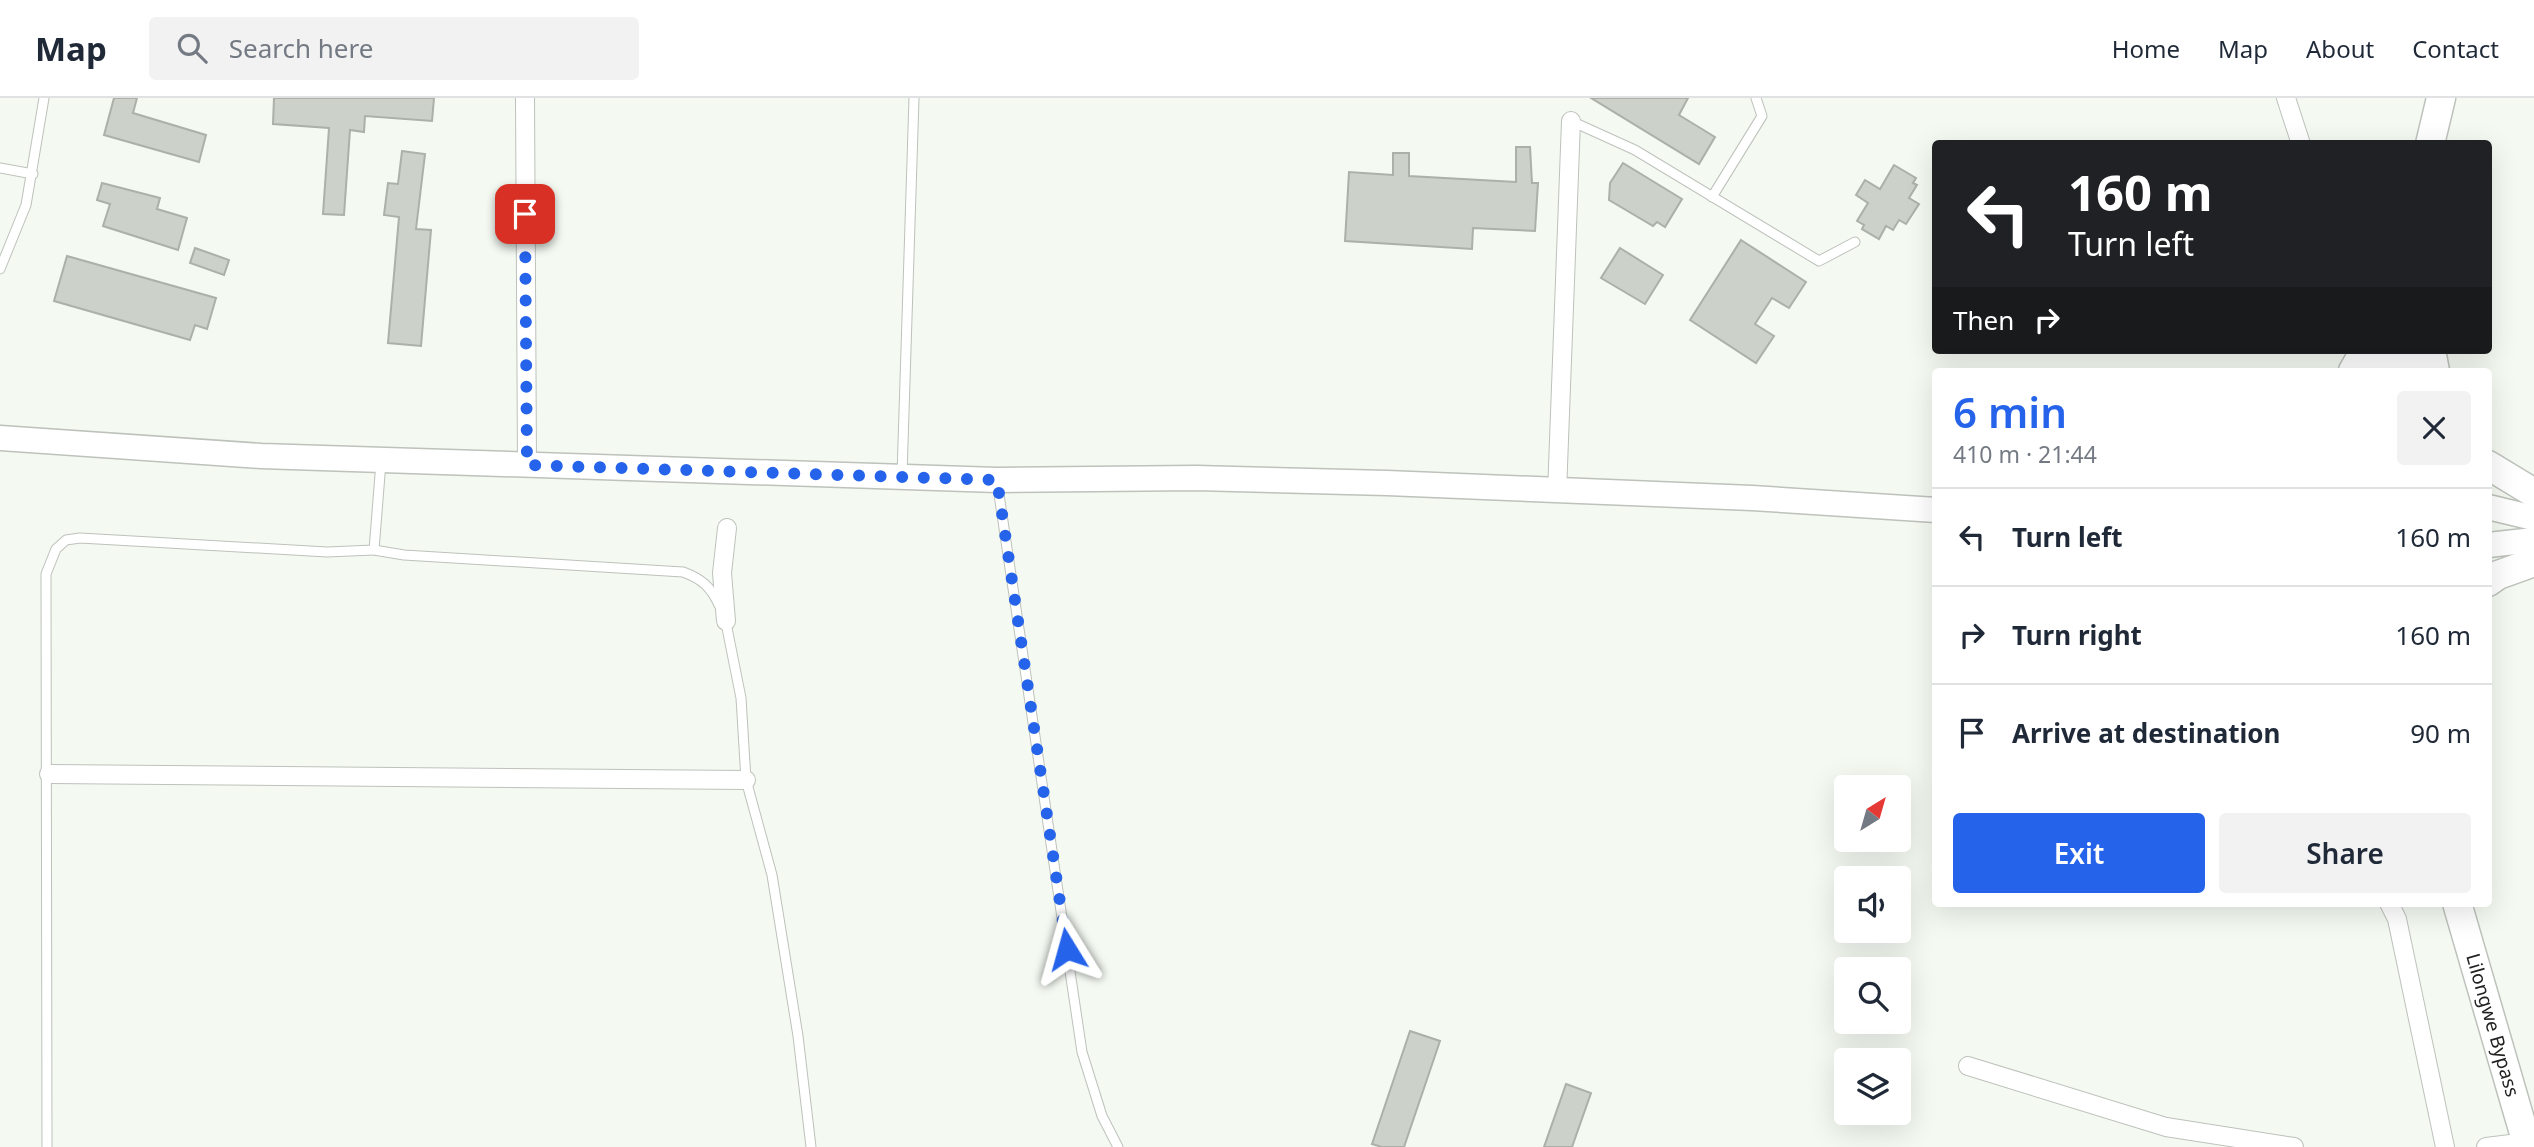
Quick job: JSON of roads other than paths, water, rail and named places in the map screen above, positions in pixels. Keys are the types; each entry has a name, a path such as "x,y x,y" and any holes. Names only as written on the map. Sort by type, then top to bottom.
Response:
{"main road":[{"path":"2430,140 2441,98"},
{"path":"0,438 261,456 997,480 1196,478 1752,498 1932,510"},
{"path":"2492,467 2534,493"},
{"path":"2492,508 2534,518"},
{"path":"2492,545 2534,540"},
{"path":"2492,579 2534,562"},
{"name":"Lilongwe Bypass","path":"2458,907 2528,1144"}],"street":[{"path":"525,98 527,465"},
{"path":"2286,98 2300,140"},
{"path":"1556,492 1571,121"},
{"path":"726,621 722,573 727,528"},
{"path":"49,774 746,780"},
{"path":"2391,907 2397,919 2445,1147"},
{"path":"1968,1066 2166,1127 2294,1147"},
{"path":"2486,1147 2528,1144"}],"lane":[{"path":"0,269 26,205 44,98"},
{"path":"902,476 914,98"},
{"path":"1712,197 1762,116 1756,98"},
{"path":"1571,121 1634,150 1819,261 1855,242"},
{"path":"0,168 33,174"},
{"path":"374,550 382,458"},
{"path":"997,480 1082,1052 1102,1116 1118,1147"},
{"path":"47,1147 49,774 46,574 56,549 66,540 80,538 327,552 374,550 404,555 683,572 701,579 714,592 726,621 741,698 746,780 772,875 798,1036 811,1147"}]}
